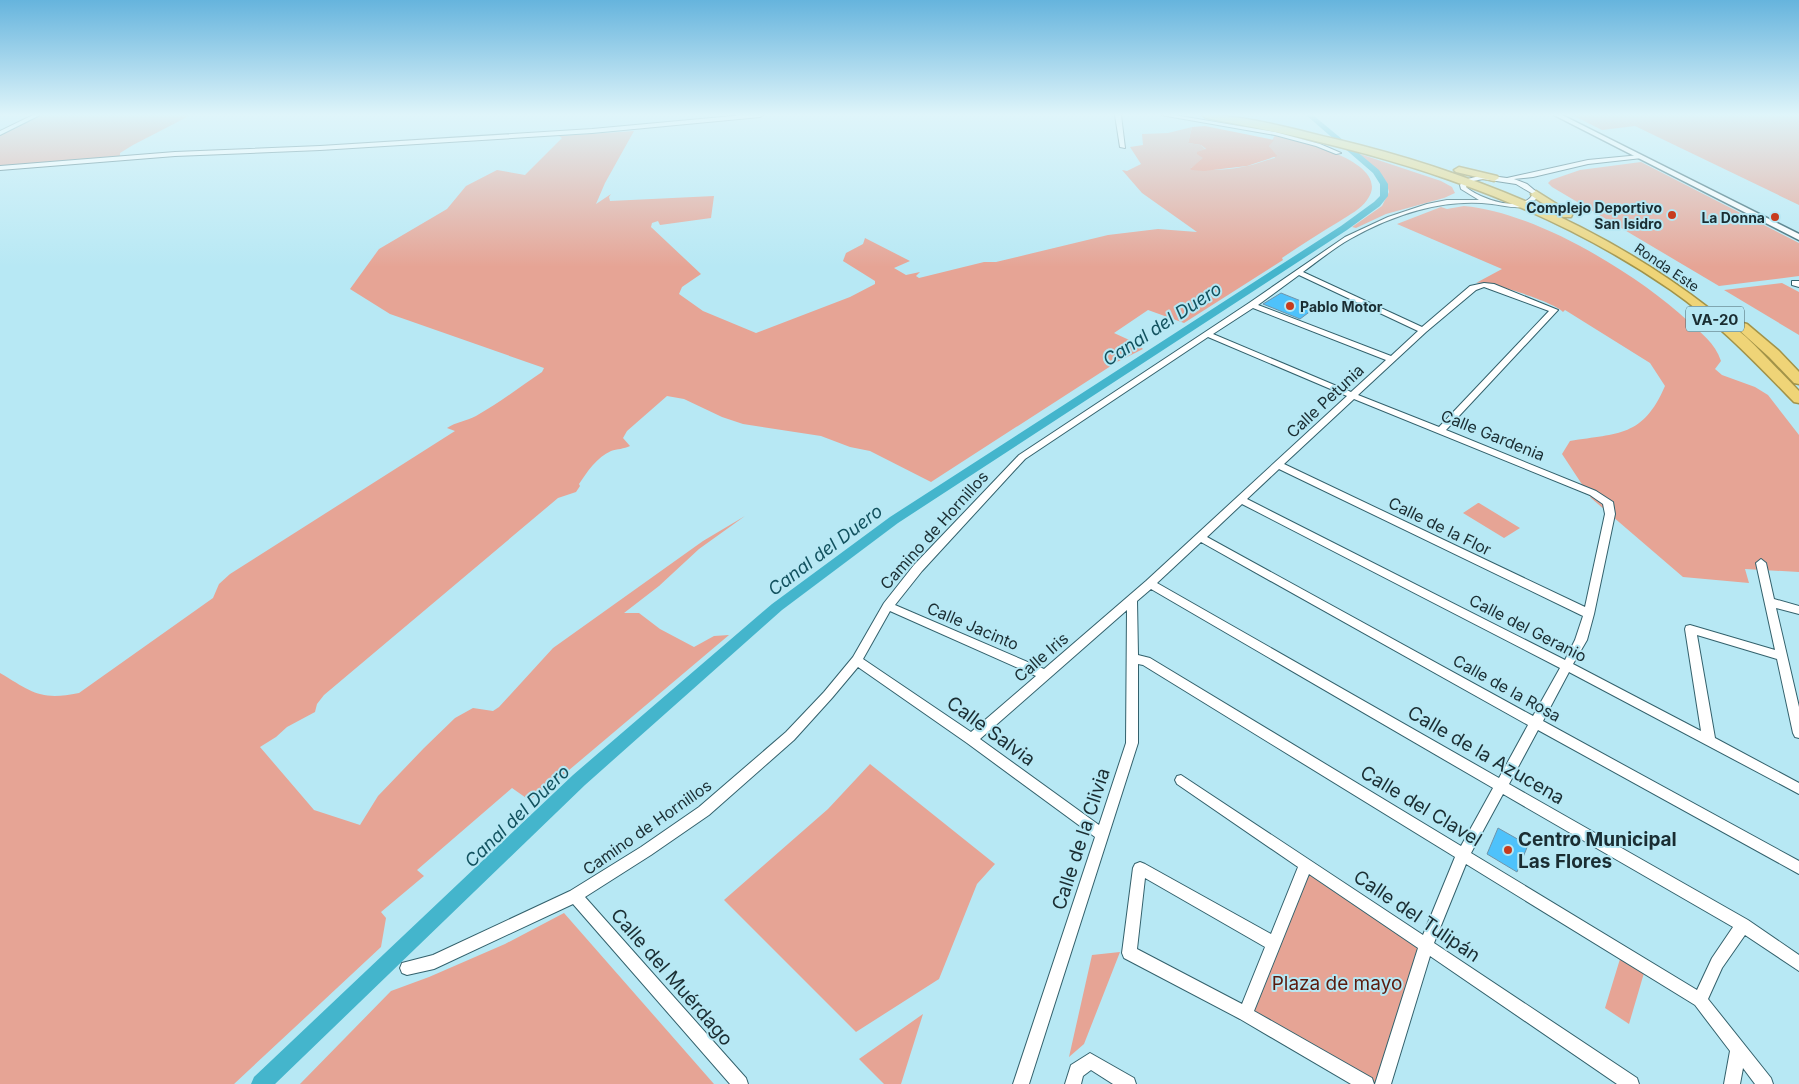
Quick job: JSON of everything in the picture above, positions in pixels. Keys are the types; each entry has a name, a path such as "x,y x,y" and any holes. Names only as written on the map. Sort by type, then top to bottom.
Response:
{"highway":[{"path":"1429,166 1497,178"},
{"name":"Ronda Este","path":"1437,168 1433,173 1467,185 1531,198 1649,272 1713,317 1748,346 1799,399"},
{"path":"1494,203 1576,226 1575,219 1531,198"},
{"name":"Ronda Este","path":"1576,226 1632,253 1692,290 1747,331 1774,354 1799,380"}],"street":[{"path":"0,168 30,166"},
{"path":"1467,185 1497,178 1521,177 1573,166"},
{"path":"1657,166 1799,237"},
{"path":"1531,198 1535,179 1546,172"},
{"path":"1497,178 1518,183 1531,198"},
{"path":"1467,185 1494,203"},
{"name":"Camino de Hornillos","path":"407,968 434,962 575,896 646,852 719,798 790,736 828,696 857,660 888,606 924,561 1022,457 1252,305 1347,238 1417,208 1458,198 1467,185"},
{"name":"Camino de Hornillos","path":"1447,202 1494,203 1531,198"},
{"path":"1298,272 1423,330"},
{"name":"Calle Petunia","path":"1132,598 1150,584 1423,330 1477,286 1484,285 1498,289 1554,310 1440,432"},
{"path":"1252,305 1392,359"},
{"name":"Calle Gardenia","path":"1207,334 1440,432 1593,493 1608,502 1610,514 1589,614 1581,640 1463,855 1426,946 1383,1084"},
{"name":"Calle de la Flor","path":"1278,465 1589,614"},
{"name":"Calle del Geranio","path":"1240,499 1568,666 1799,789"},
{"name":"Calle de la Rosa","path":"1199,537 1799,868"},
{"path":"1761,563 1799,733"},
{"name":"Calle de la Azucena","path":"1150,584 1743,925 1799,964"},
{"name":"Calle de la Clivia","path":"1021,1084 1132,743 1132,598"},
{"name":"Calle Iris","path":"971,740 1132,598"},
{"path":"1770,602 1799,610"},
{"name":"Calle Jacinto","path":"888,606 1045,675"},
{"path":"1709,741 1690,629 1781,656"},
{"name":"Calle del Clavel","path":"1132,658 1146,661 1700,1000 1765,1084"},
{"name":"Calle Salvia","path":"857,660 1103,835"},
{"name":"Calle del Tulipán","path":"1181,780 1631,1084"},
{"path":"1245,1014 1306,865"},
{"path":"1274,944 1140,868 1129,952 1245,1014 1366,1084"},
{"name":"Calle del Muérdago","path":"575,896 740,1084"},
{"path":"1700,1000 1717,962 1743,925"},
{"path":"1732,1084 1738,1049"},
{"path":"1072,1084 1077,1071 1090,1060 1128,1084"}],"green space":[{"path":"534,166 615,166 596,204 611,194 609,197 610,201 714,196 711,218 660,225 658,221 652,223 651,227 701,274 682,287 679,294 703,311 756,333 850,297 875,284 875,281 843,261 846,253 863,244 865,238 910,261 894,268 906,275 920,272 916,276 919,278 1108,235 1158,229 1197,232 1142,193 1122,170 1127,171 1138,166 1195,166 1191,168 1211,170 1248,166 1358,166 1368,175 1372,187 1367,200 1355,212 1289,253 1282,258 1283,260 1184,323 1148,310 1114,333 1138,344 1143,349 1117,362 931,482 870,451 850,447 821,436 743,424 722,417 684,399 667,396 627,431 623,438 630,446 611,451 601,457 585,475 576,492 558,498 324,695 317,704 315,712 287,727 260,747 314,810 360,825 378,796 455,718 473,708 493,711 499,707 553,648 703,541 745,516 699,549 659,586 624,613 639,613 660,629 694,647 714,636 729,635 562,776 529,800 512,788 417,870 424,876 381,912 386,918 381,947 234,1084 0,1084 0,673 37,693 55,696 79,693 213,598 219,584 230,574 455,431 447,428 485,411 542,372 544,368 390,314 350,289 379,249 447,209 466,186 497,170 525,175"},
{"path":"1369,166 1395,166 1441,181 1452,187 1455,193 1444,198 1386,214 1356,228 1352,227 1382,206 1389,192 1386,181"},
{"name":"Complejo Deportivo San Isidro","path":"1614,166 1648,166 1799,243 1799,276 1719,286 1548,183 1551,180 1580,170"},
{"path":"1717,166 1799,166 1799,205"},
{"path":"1464,206 1492,211 1522,220 1552,232 1613,265 1666,303 1707,339 1721,361 1715,369 1722,375 1755,387 1768,395 1799,435 1799,572 1745,569 1749,583 1683,577 1591,498 1562,454 1570,441 1616,434 1628,430 1648,415 1657,403 1665,386 1650,363 1565,310 1563,312 1535,298 1494,285 1476,283 1502,269 1397,224 1441,207 1447,209"},
{"path":"1782,283 1799,292 1799,335 1724,290"},
{"path":"1478,503 1520,528 1504,538 1463,513"},
{"path":"870,764 995,864 977,884 939,979 856,1032 724,900 828,809"},
{"name":"Plaza de mayo","path":"1306,865 1426,946 1383,1084 1366,1084 1245,1014"},
{"path":"564,913 714,1084 300,1084 391,991 429,977 505,944"},
{"path":"1120,952 1084,1044 1069,1057 1092,955"},
{"path":"1620,959 1644,973 1629,1024 1605,1008"},
{"path":"923,1014 901,1084 884,1084 859,1059"}],"shaded area":[{"path":"1194,166 1248,166 1204,171 1190,169"}],"building":[{"name":"Pablo Motor","path":"1281,293 1316,307 1300,319 1263,304"},
{"name":"Centro Municipal Las Flores","path":"1498,828 1528,845 1517,872 1487,854"}],"waterway":[{"name":"Canal del Duero","path":"261,1084 579,780 777,607 894,520 1344,228 1377,204 1384,196 1384,184 1376,172 1368,166"}],"place":[{"name":"Complejo Deportivo San Isidro","path":"1672,215"},
{"name":"La Donna","path":"1775,217"},
{"name":"Pablo Motor","path":"1290,306"},
{"name":"Centro Municipal Las Flores","path":"1508,850"}]}
